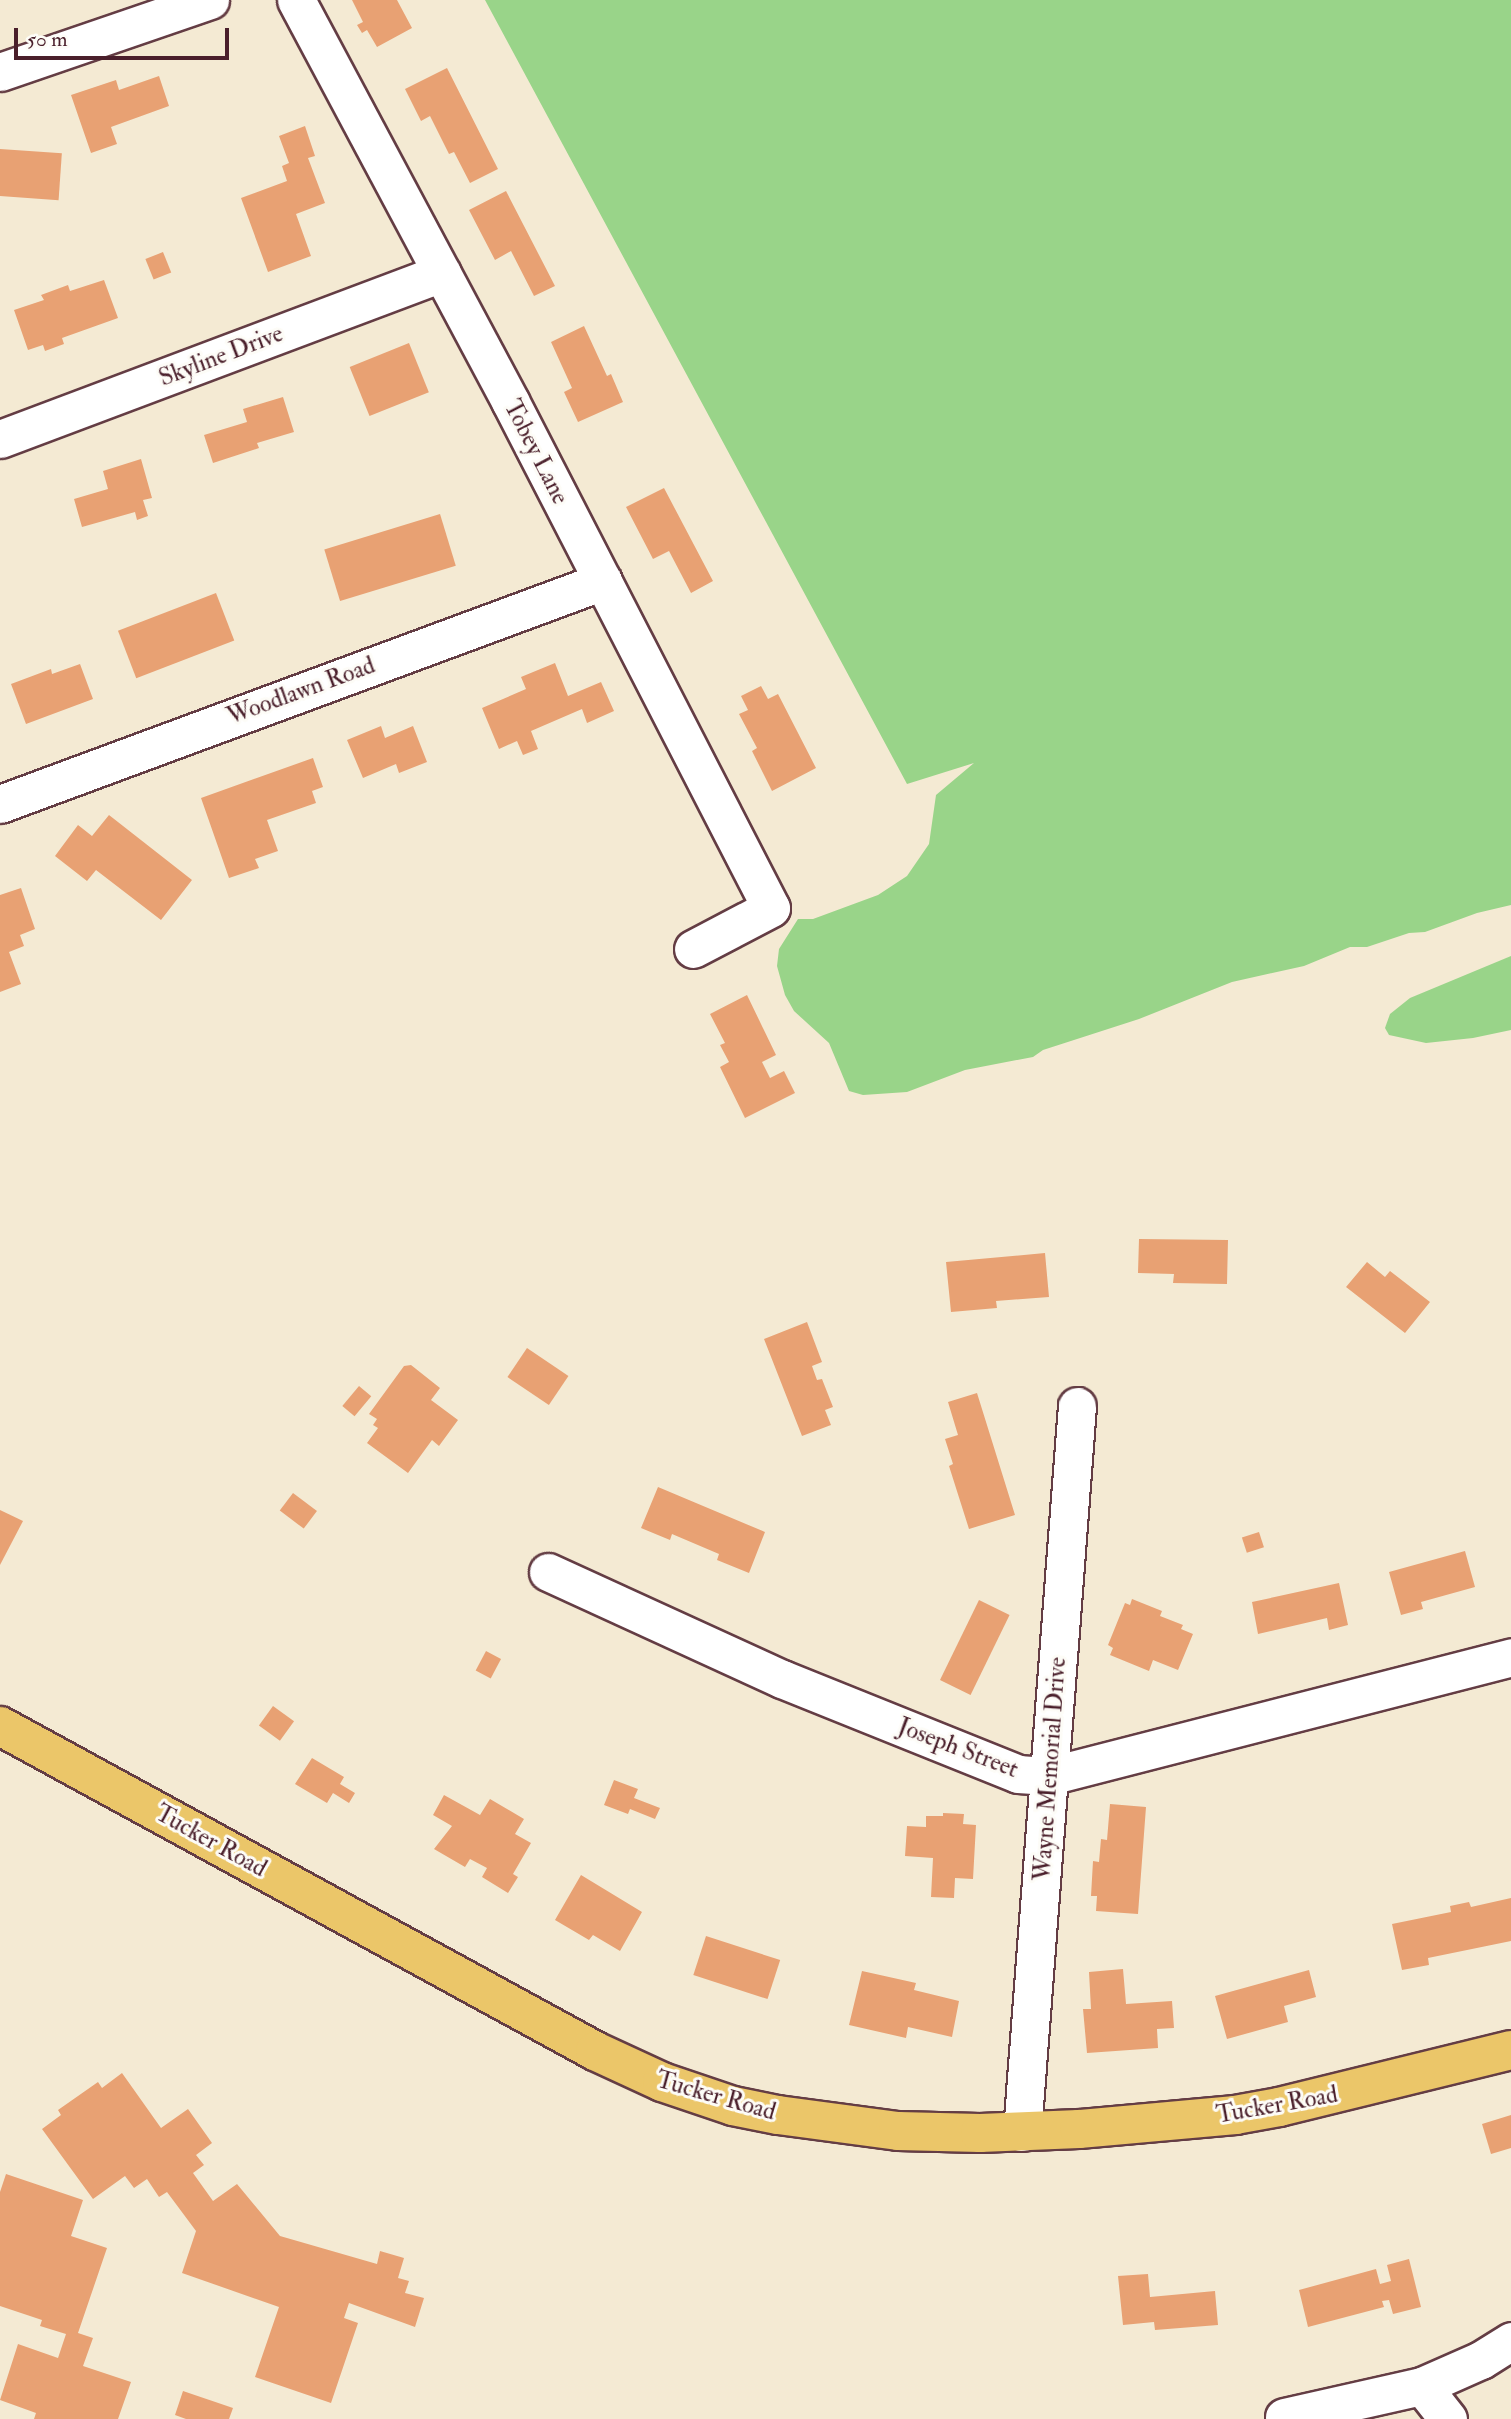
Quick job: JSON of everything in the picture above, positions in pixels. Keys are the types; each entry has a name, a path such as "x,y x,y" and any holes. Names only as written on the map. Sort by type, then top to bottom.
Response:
{"main road":[{"name":"Tucker Road","path":"0,1726 585,2046 662,2082 733,2106 857,2127 939,2133 1022,2132 1235,2115 1319,2099 1511,2050"}],"street":[{"path":"0,72 210,0"},
{"name":"Tobey Lane","path":"296,0 442,273 771,908 693,950"},
{"name":"Skyline Drive","path":"0,439 442,273"},
{"name":"Woodlawn Road","path":"0,804 603,581"},
{"name":"Wayne Memorial Drive","path":"1022,2132 1077,1406"},
{"name":"Joseph Street","path":"548,1572 795,1684 1018,1774 1049,1776 1511,1657"},
{"path":"1284,2417 1422,2386 1482,2360 1511,2341"},
{"path":"1422,2386 1448,2419"}],"green space":[{"path":"485,0 1511,0 1511,905 1477,913 1425,932 1409,933 1367,947 1350,947 1304,966 1232,982 1139,1019 1043,1050 1033,1057 965,1070 907,1092 863,1095 849,1091 829,1043 794,1011 785,995 777,966 779,949 798,919 813,919 878,895 907,876 929,844 936,795 974,763 907,784"},
{"path":"1511,956 1511,1030 1473,1038 1426,1043 1389,1035 1385,1028 1390,1014 1410,998"}],"building":[{"path":"352,0 397,0 412,28 377,47 367,30 362,33 357,25 363,22"},
{"path":"447,68 498,169 470,183 454,152 449,154 430,116 421,121 405,89"},
{"path":"159,76 169,106 111,127 117,144 91,153 71,95 116,80 119,90"},
{"path":"305,126 315,156 308,158 325,203 296,214 311,256 268,272 241,198 287,181 282,166 289,163 279,136"},
{"path":"0,149 62,153 59,200 0,196"},
{"path":"506,191 555,286 534,296 511,251 495,260 469,210"},
{"path":"163,252 171,272 154,280 145,259"},
{"path":"104,280 118,318 62,338 64,344 45,351 43,345 28,350 14,310 44,300 41,295 68,285 70,291"},
{"path":"584,326 607,376 611,374 623,402 578,422 564,392 572,388 551,342"},
{"path":"409,343 429,392 370,416 350,367"},
{"path":"283,397 294,432 257,443 259,448 213,463 204,435 247,422 243,409"},
{"path":"141,459 152,498 143,500 148,516 137,520 135,512 82,527 74,499 108,489 103,471"},
{"path":"664,488 713,581 691,593 669,551 653,559 626,507"},
{"path":"440,514 456,566 340,601 324,549"},
{"path":"216,593 234,641 136,678 118,631"},
{"path":"555,663 568,696 601,682 614,711 587,723 582,709 531,731 538,749 523,755 517,741 499,749 482,708 526,689 521,677"},
{"path":"80,664 93,699 26,724 11,684 51,669 52,674"},
{"path":"761,686 768,699 778,694 816,768 772,791 752,751 757,748 739,714 748,710 741,696"},
{"path":"381,726 385,738 413,726 427,762 399,773 396,764 363,778 347,740"},
{"path":"313,758 323,787 312,791 316,803 267,820 278,851 255,859 259,868 229,878 201,798"},
{"path":"109,815 192,880 161,920 96,870 87,881 55,856 78,825 92,836"},
{"path":"21,888 35,929 20,935 24,946 9,952 21,984 0,992 0,895"},
{"path":"747,995 776,1055 762,1062 770,1078 784,1071 795,1093 745,1118 720,1067 729,1062 720,1045 725,1043 710,1014"},
{"path":"1139,1239 1228,1240 1227,1284 1173,1283 1174,1274 1138,1273"},
{"path":"1045,1253 1049,1297 996,1301 997,1308 951,1312 946,1262"},
{"path":"1367,1262 1385,1277 1390,1271 1430,1302 1405,1333 1346,1287"},
{"path":"807,1322 822,1362 812,1366 817,1380 822,1379 833,1407 825,1410 831,1425 802,1436 764,1339"},
{"path":"527,1348 568,1376 549,1405 507,1377"},
{"path":"411,1365 440,1388 431,1400 458,1420 439,1446 432,1440 408,1473 367,1443 378,1428 373,1425 377,1419 369,1414 404,1366"},
{"path":"359,1386 371,1396 355,1416 342,1406"},
{"path":"977,1393 1015,1515 969,1529 949,1466 953,1464 945,1439 958,1435 948,1402"},
{"path":"658,1487 765,1532 749,1573 717,1560 719,1554 672,1534 670,1540 641,1528"},
{"path":"293,1493 317,1511 304,1529 280,1511"},
{"path":"0,1510 23,1521 0,1565"},
{"path":"1259,1532 1264,1547 1247,1553 1242,1538"},
{"path":"1465,1551 1475,1587 1421,1602 1423,1609 1401,1615 1389,1572"},
{"path":"1339,1583 1348,1625 1329,1630 1327,1618 1258,1634 1252,1602"},
{"path":"1132,1599 1162,1611 1160,1616 1183,1625 1181,1629 1193,1634 1178,1670 1153,1660 1149,1671 1110,1655 1113,1648 1108,1645 1125,1603 1130,1605"},
{"path":"979,1600 1010,1615 971,1695 940,1680"},
{"path":"486,1651 501,1659 491,1678 476,1670"},
{"path":"273,1706 294,1721 280,1741 259,1725"},
{"path":"312,1758 344,1777 340,1784 355,1793 349,1803 333,1793 327,1803 295,1784"},
{"path":"614,1780 638,1789 634,1798 660,1808 655,1819 630,1809 628,1814 604,1805"},
{"path":"444,1795 480,1815 490,1799 524,1819 515,1834 531,1843 513,1874 518,1877 508,1893 482,1877 487,1868 470,1859 465,1867 434,1849 452,1826 433,1815"},
{"path":"1110,1804 1146,1807 1138,1914 1096,1911 1097,1896 1091,1896 1093,1861 1099,1862 1101,1839 1107,1840"},
{"path":"943,1813 964,1814 963,1824 976,1825 973,1879 955,1878 954,1898 931,1897 933,1858 905,1856 907,1826 926,1827 926,1816 943,1816"},
{"path":"581,1875 642,1912 620,1951 593,1935 589,1940 555,1920"},
{"path":"1511,1898 1511,1941 1428,1958 1429,1965 1402,1970 1392,1924 1451,1912 1450,1906 1469,1902 1471,1907"},
{"path":"706,1936 780,1960 768,1999 693,1975"},
{"path":"1123,1969 1126,2004 1172,2001 1174,2028 1157,2029 1158,2048 1087,2053 1083,2009 1091,2009 1089,1972"},
{"path":"1309,1970 1316,1997 1284,2006 1288,2022 1227,2039 1215,1996"},
{"path":"862,1971 916,1983 914,1990 959,2001 952,2037 908,2027 906,2038 849,2025"},
{"path":"122,2073 161,2128 188,2109 212,2143 196,2155 204,2165 193,2173 213,2201 237,2184 280,2236 377,2264 380,2251 404,2258 398,2278 409,2281 405,2293 424,2298 415,2327 349,2303 344,2318 358,2323 331,2403 255,2377 279,2307 182,2273 196,2231 167,2192 159,2197 147,2179 134,2188 125,2176 93,2199 42,2129 61,2115 58,2110 98,2082 102,2088"},
{"path":"1511,2115 1511,2148 1491,2154 1482,2124"},
{"path":"6,2174 83,2200 71,2236 107,2248 78,2333 93,2338 83,2366 131,2382 118,2419 34,2419 36,2413 0,2400 18,2344 58,2358 66,2334 40,2326 42,2320 0,2306 0,2192"},
{"path":"1409,2259 1421,2307 1393,2314 1389,2300 1382,2301 1384,2307 1308,2327 1299,2290 1376,2269 1380,2284 1391,2281 1387,2265"},
{"path":"1148,2274 1150,2297 1215,2291 1218,2325 1155,2330 1154,2322 1123,2325 1118,2276"},
{"path":"183,2391 233,2408 229,2419 186,2419 175,2415"}]}
